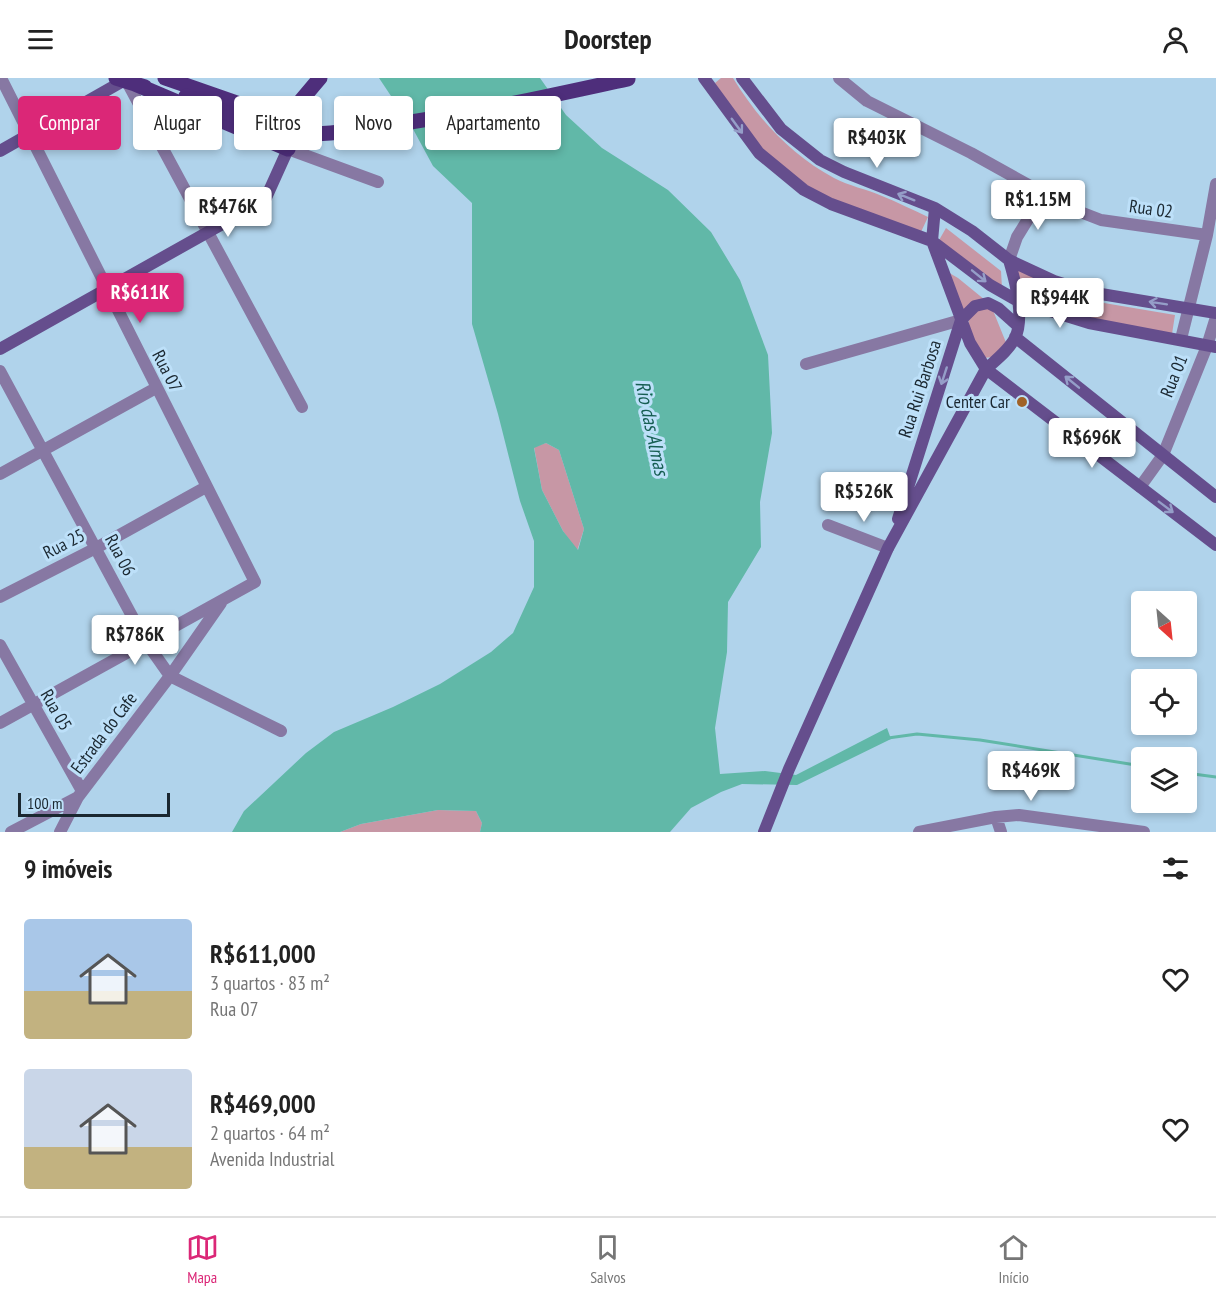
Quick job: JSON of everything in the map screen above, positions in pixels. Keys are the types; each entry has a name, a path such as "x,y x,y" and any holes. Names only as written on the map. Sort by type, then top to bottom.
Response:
{"main road":[{"path":"156,78 184,95 244,120 281,131 318,134 477,111 629,78"},
{"path":"165,78 234,102"},
{"path":"305,96 320,78"},
{"path":"704,78 759,153 804,190 831,204 932,242 953,255 990,285 1018,301 1089,323 1212,346"},
{"path":"742,78 781,129 820,160 844,172 935,208 972,231 1009,260 1054,281 1089,292 1190,308 1216,315"},
{"path":"98,96 125,81 159,92 184,95"},
{"path":"125,81 234,126"},
{"path":"0,151 18,141"},
{"path":"0,349 265,200 288,150"},
{"path":"935,208 932,242 970,343 986,369 1216,545"},
{"path":"764,832 789,769 888,548 986,369 1001,356 1016,332 1018,301 1009,260"},
{"path":"961,320 975,306 988,303 998,308 1016,332 1216,497"},
{"name":"Rua Rui Barbosa","path":"888,548 961,320"}],"street":[{"name":"Rua 07","path":"1,78 18,111"},
{"name":"Rua 02","path":"839,78 867,101 971,153 1070,208 1101,220 1207,235"},
{"path":"125,81 302,407"},
{"name":"Rua 07","path":"38,150 106,290 255,582 224,599"},
{"path":"291,150 378,182"},
{"path":"1181,339 1207,235 1216,184"},
{"path":"1009,260 1017,237 1044,194"},
{"name":"Rua 01","path":"1140,487 1163,455 1212,346 1216,315"},
{"path":"806,364 961,320"},
{"name":"Rua 06","path":"0,371 146,642 170,676 281,731"},
{"path":"0,474 156,388"},
{"name":"Rua 25","path":"0,597 96,548 206,487"},
{"path":"828,525 888,548"},
{"path":"0,723 224,599"},
{"name":"Estrada do Cafe","path":"60,832 80,794 170,676 224,599"},
{"name":"Rua 05","path":"0,645 80,794"},
{"path":"11,832 80,794"},
{"path":"919,832 1018,815 1139,832"},
{"path":"996,817 1000,832"}],"shaded area":[{"path":"721,78 733,78 753,108 777,135 818,169 840,181 882,196 928,217 920,234 837,203 792,176 762,148 737,117 715,83"},
{"path":"946,228 1001,271 1002,288 938,242"},
{"path":"1014,268 1069,293 1104,303 1175,315 1172,334 1093,320 1020,298"},
{"path":"946,271 958,278 985,300 962,313"},
{"path":"978,305 992,308 1007,345 993,357 984,358 971,343 968,317"},
{"path":"546,443 559,450 584,529 577,551 563,531 542,490 534,447"},
{"path":"438,810 476,811 482,823 480,832 340,832 361,824"}],"water":[{"name":"Rio das Almas","path":"379,78 540,78 553,96 425,96 425,150 561,150 561,108 602,148 668,190 711,232 740,280 768,355 772,433 760,502 761,547 728,602 727,652 715,728 720,774 765,771 796,775 887,728 891,739 797,785 742,784 721,792 691,808 670,832 480,832 482,823 476,811 438,810 361,824 340,832 232,832 244,811 306,753 334,732 440,684 491,652 513,633 534,587 534,541 520,501 472,324 472,203 433,166 413,129 413,96 391,96","holes":["546,443 559,450 584,529 578,550 563,531 542,490 534,448"]}],"waterway":[{"path":"888,738 917,734 980,740 1131,764"},
{"path":"1197,774 1216,777"}],"place":[{"name":"Center Car","path":"1022,402"}]}
